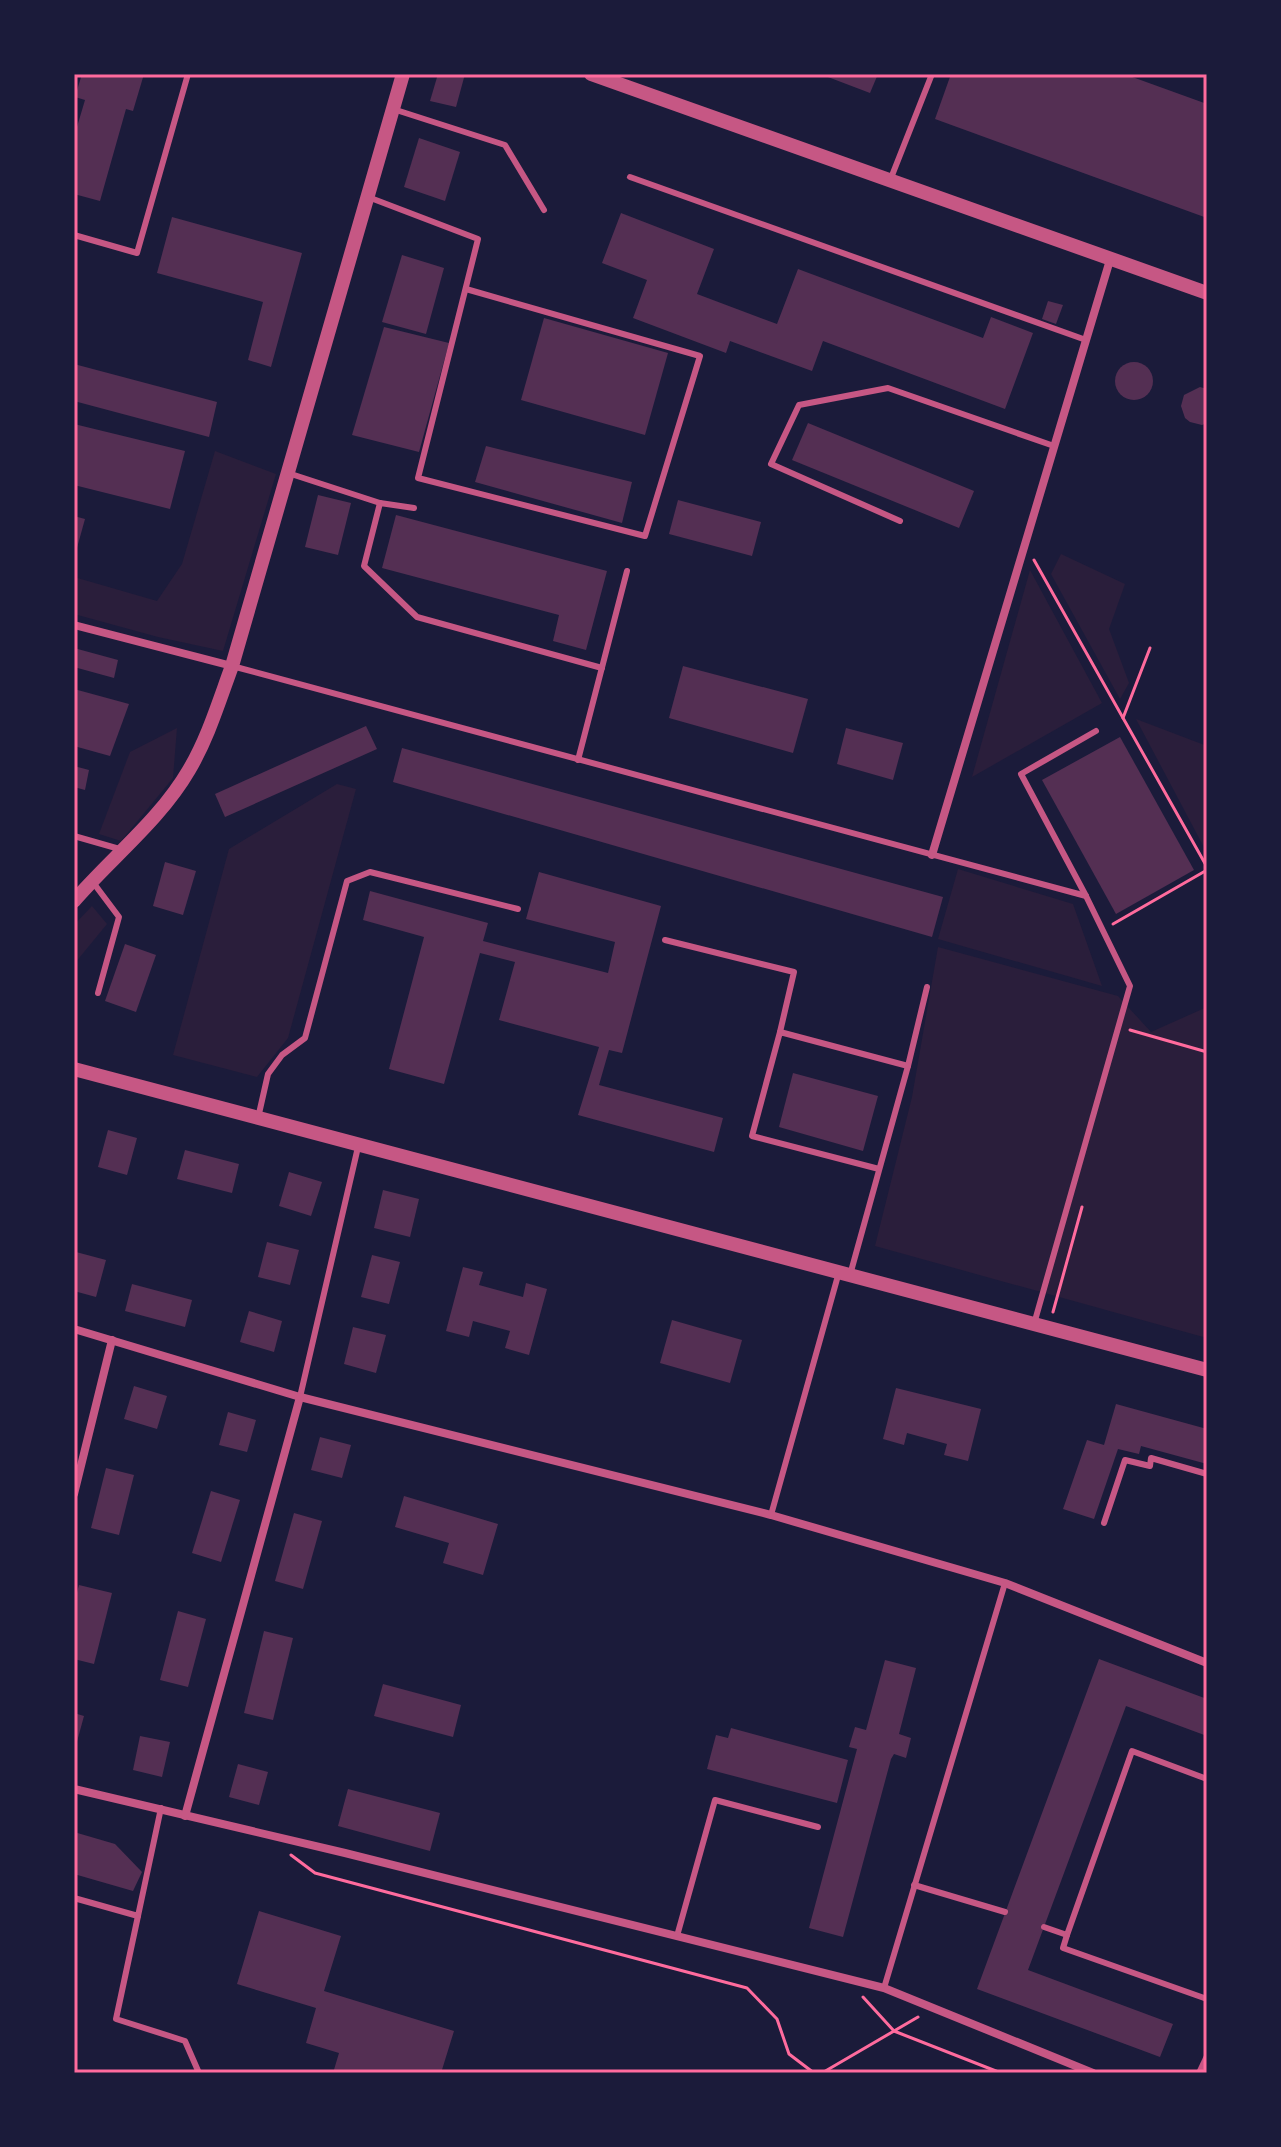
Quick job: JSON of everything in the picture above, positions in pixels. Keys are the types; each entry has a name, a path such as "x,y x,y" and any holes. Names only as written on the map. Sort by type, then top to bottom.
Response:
{"street":[{"path":"74,901 123,850 188,773 202,747 232,666 403,74"},
{"path":"591,74 615,78 889,181 1207,293"},
{"path":"932,855 1110,260"},
{"path":"74,625 232,666"},
{"path":"74,1069 1207,1370"},
{"path":"74,1329 300,1397 771,1515 1005,1583 1207,1663"},
{"path":"74,1494 112,1340"},
{"path":"185,1816 300,1397"},
{"path":"74,1789 884,1988 1093,2073"}],"lane":[{"path":"74,235 137,253 188,74"},
{"path":"889,181 932,74"},
{"path":"393,109 505,145 544,210"},
{"path":"630,177 1086,340"},
{"path":"368,197 478,239 418,478 645,536 700,356 466,289"},
{"path":"900,521 771,464 799,405 888,388 1054,446"},
{"path":"288,472 380,503 414,508"},
{"path":"380,503 364,566 417,617 602,668"},
{"path":"578,760 627,571"},
{"path":"232,666 1086,896"},
{"path":"1034,1324 1130,986 1021,774 1096,731"},
{"path":"74,836 123,850"},
{"path":"258,1118 268,1074 282,1055 305,1038 347,881 370,872 518,909"},
{"path":"92,880 119,917 98,993"},
{"path":"665,940 794,972 752,1136 879,1169"},
{"path":"771,1515 879,1169 927,987"},
{"path":"780,1032 908,1066"},
{"path":"300,1397 359,1145"},
{"path":"1104,1523 1125,1460 1150,1466 1151,1458 1207,1474"},
{"path":"884,1988 1005,1583"},
{"path":"1207,1779 1132,1751 1063,1948 1207,1999"},
{"path":"677,1936 715,1800 818,1827"},
{"path":"161,1808 116,2019 185,2041 199,2073"},
{"path":"914,1885 1005,1912"},
{"path":"74,1898 138,1916"},
{"path":"1044,1927 1067,1935"},
{"path":"1199,2073 1207,2056"}],"path":[{"path":"1025,544 1207,867"},
{"path":"1123,718 1150,648"},
{"path":"1130,1030 1207,1052"},
{"path":"284,1850 315,1873 747,1988 777,2019 789,2054 814,2073"},
{"path":"862,1996 894,2031 1001,2073"},
{"path":"822,2073 931,2009"}],"shaded area":[{"path":"215,451 276,474 223,651 74,614 74,577 157,601 182,564"},
{"path":"1061,554 1125,584 1109,629 1129,683 1120,699 1051,574"},
{"path":"1030,570 1102,703 972,777"},
{"path":"1136,719 1207,746 1207,853"},
{"path":"177,728 173,778 121,841 99,834 130,752"},
{"path":"337,784 356,789 288,1038 257,1077 173,1055 229,849"},
{"path":"958,869 1073,904 1102,986 938,939"},
{"path":"92,906 107,924 75,963 77,1002 74,1006 74,925"},
{"path":"938,947 1118,996 1151,1032 1207,1007 1207,1338 875,1246 912,1097"}],"building":[{"path":"82,74 144,74 133,111 126,109 100,201 74,194 74,137 85,100 75,97"},
{"path":"438,74 465,74 456,107 430,101"},
{"path":"820,74 878,74 870,93"},
{"path":"951,74 1124,74 1207,104 1207,218 935,119"},
{"path":"419,138 460,152 445,201 404,187"},
{"path":"621,213 714,249 697,294 777,324 798,269 983,338 991,317 1033,333 1005,409 823,341 812,371 730,341 726,353 633,318 647,280 602,263"},
{"path":"172,217 302,253 271,367 248,360 263,302 157,273"},
{"path":"402,255 444,268 426,334 382,322"},
{"path":"1048,301 1063,305 1056,324 1042,319"},
{"path":"544,318 668,353 645,435 521,400"},
{"path":"384,327 449,343 419,452 352,435"},
{"path":"1134,362 1147,368 1153,381 1147,394 1134,400 1121,394 1115,381 1121,368"},
{"path":"74,364 217,402 209,437 74,401"},
{"path":"1200,387 1207,389 1207,423 1202,425 1185,418 1181,406 1184,395"},
{"path":"808,423 974,491 959,528 792,460"},
{"path":"74,424 185,451 170,509 74,485"},
{"path":"486,446 632,482 622,523 475,482"},
{"path":"318,495 351,503 338,555 305,547"},
{"path":"678,500 761,522 752,556 669,534"},
{"path":"396,515 607,571 586,650 553,641 559,615 382,568"},
{"path":"74,516 85,519 75,555 74,555"},
{"path":"74,648 118,660 114,678 74,667"},
{"path":"683,666 808,699 793,753 669,718"},
{"path":"74,689 129,704 110,756 74,746"},
{"path":"366,726 377,749 225,817 215,794"},
{"path":"846,728 903,743 893,780 837,764"},
{"path":"1120,737 1194,870 1116,914 1042,780"},
{"path":"402,748 943,897 932,937 393,782"},
{"path":"74,766 89,770 85,790 74,787"},
{"path":"165,862 196,871 183,915 153,906"},
{"path":"539,872 661,906 622,1053 609,1050 599,1085 723,1118 714,1152 578,1115 599,1047 499,1020 515,962 480,953 444,1084 389,1069 424,937 363,920 370,891 488,923 483,941 608,973 615,942 526,919"},
{"path":"125,944 156,955 136,1012 105,1001"},
{"path":"793,1073 878,1096 863,1151 779,1127"},
{"path":"108,1130 137,1138 127,1175 98,1167"},
{"path":"185,1150 239,1164 232,1193 177,1179"},
{"path":"289,1172 322,1182 311,1216 279,1206"},
{"path":"383,1190 419,1199 410,1237 374,1228"},
{"path":"267,1242 299,1250 290,1285 258,1277"},
{"path":"76,1252 106,1260 96,1297 74,1291"},
{"path":"372,1255 400,1262 389,1304 361,1297"},
{"path":"463,1267 483,1272 479,1285 523,1297 526,1283 547,1289 529,1355 505,1348 510,1331 473,1321 469,1337 446,1331"},
{"path":"132,1284 192,1300 185,1327 125,1311"},
{"path":"249,1311 282,1321 274,1352 240,1342"},
{"path":"672,1320 742,1340 730,1383 660,1363"},
{"path":"353,1327 386,1335 376,1373 344,1364"},
{"path":"134,1386 167,1396 157,1429 124,1419"},
{"path":"896,1388 981,1409 968,1461 944,1455 947,1444 907,1433 904,1445 883,1439"},
{"path":"1116,1404 1207,1429 1207,1464 1141,1446 1139,1454 1118,1449 1094,1519 1063,1509 1087,1440 1104,1445"},
{"path":"228,1412 256,1420 247,1452 219,1445"},
{"path":"320,1437 351,1445 342,1478 311,1470"},
{"path":"106,1468 134,1475 119,1535 91,1528"},
{"path":"211,1491 240,1500 221,1562 192,1553"},
{"path":"404,1496 498,1524 483,1575 443,1563 449,1543 395,1527"},
{"path":"294,1513 322,1521 303,1589 275,1581"},
{"path":"79,1585 112,1593 94,1664 74,1659 74,1604"},
{"path":"178,1611 206,1619 188,1687 160,1680"},
{"path":"264,1631 293,1638 273,1720 244,1713"},
{"path":"1099,1659 1207,1699 1207,1736 1126,1706 1028,1970 1173,2024 1160,2057 977,1989"},
{"path":"885,1660 916,1668 899,1734 911,1738 906,1758 894,1754 891,1759 843,1937 809,1928 857,1749 849,1747 855,1727 866,1730"},
{"path":"383,1684 461,1705 453,1737 374,1716"},
{"path":"74,1713 84,1716 75,1749 74,1749"},
{"path":"731,1728 848,1760 837,1803 707,1769 716,1735 728,1738"},
{"path":"140,1736 170,1742 162,1777 133,1770"},
{"path":"238,1764 268,1772 259,1805 229,1797"},
{"path":"348,1789 440,1813 430,1851 338,1826"},
{"path":"74,1832 115,1844 142,1872 133,1891 74,1874"},
{"path":"259,1911 341,1936 324,1991 454,2031 441,2073 333,2073 339,2053 306,2043 316,2008 237,1984"}]}
